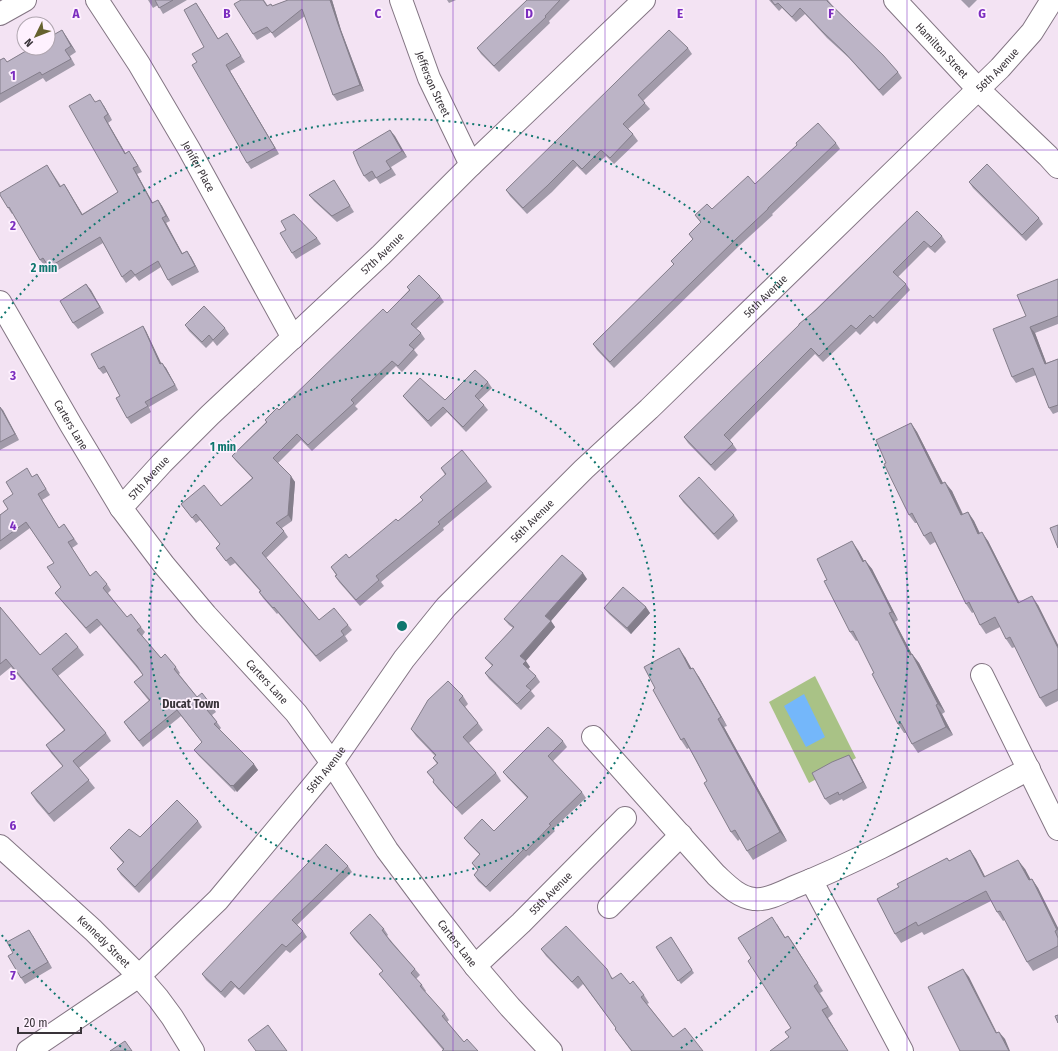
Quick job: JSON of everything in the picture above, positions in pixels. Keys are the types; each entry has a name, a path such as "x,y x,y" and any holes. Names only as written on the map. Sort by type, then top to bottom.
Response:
{"street":[{"path":"0,14 25,0"},
{"name":"Jenifer Place","path":"97,0 139,64 189,149 293,338"},
{"name":"Jefferson Street","path":"401,0 429,78 471,165"},
{"name":"57th Avenue","path":"121,508 162,463 381,256 471,165 644,0"},
{"name":"Hamilton Street","path":"895,0 978,89 1058,167"},
{"name":"56th Avenue","path":"28,1051 139,976 218,900 332,763 404,659 446,607 584,469 661,398 1000,68 1032,32 1052,0"},
{"name":"Carters Lane","path":"0,302 121,508 164,565 206,614 296,713 332,763 387,850 475,966 510,1007 551,1051"},
{"path":"982,675 1058,829"},
{"path":"593,737 716,875 735,892 754,899 770,897 811,880 887,844 1029,769"},
{"name":"55th Avenue","path":"475,966 521,923 626,818"},
{"path":"609,907 681,836"},
{"name":"Kennedy Street","path":"0,846 93,930 139,976 172,1017 192,1051"},
{"path":"811,880 902,1051"}],"green space":[{"path":"815,676 856,758 809,783 769,702"}],"water":[{"path":"804,694 825,737 806,747 784,706"}],"building":[{"path":"155,0 173,0 159,8"},
{"path":"241,0 263,0 267,6 271,4 272,6 288,0 330,0 360,85 333,95 302,9 272,33 267,27 253,34 234,4"},
{"path":"527,0 560,0 545,16 546,17 494,66 477,48"},
{"path":"771,0 827,0 883,55 898,72 879,90 800,8 792,17 778,3 775,5"},
{"path":"196,3 218,39 227,33 241,56 226,65 275,148 247,163 239,149 240,148 192,65 197,62 192,54 204,47 184,10"},
{"path":"62,30 71,46 65,50 71,59 42,75 40,72 0,94 0,60 4,58 7,62 17,56 56,56 56,33"},
{"path":"669,30 688,48 638,95 645,103 623,124 633,134 610,158 601,150 582,169 573,160 523,208 506,190"},
{"path":"90,94 95,102 100,100 108,114 104,117 125,154 129,151 138,166 133,168 152,203 158,200 166,216 162,218 182,254 187,251 195,266 168,280 158,261 135,275 131,270 122,277 100,237 49,267 43,258 40,260 9,207 8,208 0,195 0,193 47,165 60,187 64,184 82,215 118,192 69,106"},
{"path":"818,123 836,143 610,362 593,344 674,264 671,261 693,239 689,234 701,222 695,215 707,204 712,209 748,176 755,184"},
{"path":"390,130 402,151 386,161 391,169 376,178 372,171 364,176 353,152"},
{"path":"987,164 1039,218 1022,235 969,182"},
{"path":"334,180 350,206 332,216 309,195"},
{"path":"917,211 942,236 931,247 924,241 893,272 906,284 873,318 870,315 856,329 851,325 819,356 811,348 724,435 733,444 711,465 684,437"},
{"path":"294,214 317,238 292,253 280,233 286,230 281,221"},
{"path":"419,275 440,296 411,324 421,333 409,345 414,349 398,366 392,361 351,400 354,403 308,445 297,434 273,458 291,476 288,515 276,523 284,531 262,553 319,620 334,608 348,625 341,631 344,635 316,656 274,607 273,608 259,592 261,591 231,557 226,561 216,548 220,544 196,514 192,518 181,504 204,485 221,506 253,478 232,456 267,422 265,420 277,408 279,410 383,309 387,313 410,290 407,287"},
{"path":"1058,279 1058,316 1030,327 1045,364 1058,359 1058,405 1049,408 1033,368 1012,377 993,329 1026,316 1017,295"},
{"path":"86,284 100,307 73,323 60,301"},
{"path":"204,306 225,328 213,340 209,335 202,342 185,325"},
{"path":"143,326 160,364 162,363 175,385 145,402 148,406 127,418 116,398 120,396 104,366 99,369 91,354"},
{"path":"475,370 488,382 475,396 484,405 463,427 443,407 428,421 403,396 420,378 445,400"},
{"path":"0,407 15,434 0,442"},
{"path":"911,423 941,484 945,482 961,515 968,512 978,534 982,532 1018,603 1032,596 1058,648 1058,689 1040,698 1010,637 1006,639 995,617 980,625 969,602 966,604 931,532 924,536 912,513 909,515 884,464 886,463 876,440"},
{"path":"462,450 487,481 438,522 440,524 376,576 379,580 356,600 335,576 337,575 331,567 346,554 349,558 396,519 398,521 423,500 420,497 446,474 441,468"},
{"path":"27,468 32,477 37,474 46,489 38,494 59,528 64,524 74,539 68,542 90,576 96,571 107,584 103,588 127,617 131,614 141,627 137,630 161,658 165,654 176,667 174,669 197,697 202,693 212,706 207,710 217,722 214,724 254,764 233,786 231,786 194,750 202,742 177,710 139,741 124,722 150,700 134,682 143,675 137,666 97,619 86,628 55,593 61,587 47,567 54,563 26,522 0,541 0,515 8,509 3,501 13,494 6,482"},
{"path":"699,477 734,515 714,534 679,496"},
{"path":"1058,525 1058,548 1050,528"},
{"path":"852,541 863,562 865,560 879,586 892,612 889,613 910,655 912,654 938,704 936,705 946,727 912,744 901,723 898,724 872,674 874,673 853,631 850,632 824,581 827,580 817,559"},
{"path":"562,555 583,573 545,616 551,621 520,656 526,661 523,664 536,676 526,686 531,690 517,704 485,673 493,665 485,658 514,627 504,619"},
{"path":"623,587 646,607 627,628 604,608"},
{"path":"0,607 40,655 66,633 78,647 52,669 106,733 73,761 89,780 49,814 31,793 63,766 46,745 65,730 6,659 0,664"},
{"path":"679,648 690,669 693,668 721,717 718,719 780,832 747,851 735,830 731,832 704,783 707,781 684,738 681,740 653,690 655,688 644,667"},
{"path":"448,681 463,696 459,700 478,723 463,737 496,773 456,808 433,782 434,780 427,772 438,763 433,758 436,755 411,729 428,700"},
{"path":"548,727 563,741 548,756 582,792 549,824 551,825 526,851 524,849 486,887 474,875 478,870 472,863 480,854 464,838 482,819 494,831 528,797 503,772"},
{"path":"849,755 863,782 839,795 838,792 825,799 812,773"},
{"path":"177,800 198,821 135,887 117,869 124,862 110,848 129,829 140,837"},
{"path":"326,844 348,866 292,920 303,931 286,947 282,944 239,989 231,981 221,992 202,974"},
{"path":"970,850 984,877 1018,860 1029,880 1032,879 1057,930 1055,931 1058,938 1058,946 1027,962 1000,911 997,912 986,891 918,926 916,922 895,934 877,899 899,887 897,884 947,858 949,861"},
{"path":"370,914 384,929 382,930 391,942 415,969 411,973 422,985 420,986 445,1014 442,1016 464,1042 467,1039 478,1051 442,1051 444,1049 379,974 383,971 350,933"},
{"path":"772,917 785,938 788,936 818,983 814,986 828,1007 822,1010 848,1051 770,1051 789,1037 785,1032 791,1028 748,961 751,958 738,938"},
{"path":"566,926 607,969 612,979 621,973 630,984 633,981 644,995 641,997 673,1037 685,1028 703,1051 632,1051 578,976 572,982 541,949"},
{"path":"29,930 48,962 21,978 8,956 13,953 7,942"},
{"path":"671,937 692,970 678,981 656,947"},
{"path":"963,969 996,1033 999,1032 1009,1051 960,1051 928,987"},
{"path":"1058,1015 1058,1023 1055,1016"},
{"path":"268,1025 287,1051 256,1051 248,1040"},
{"path":"125,1041 132,1051 110,1051"}],"district":[{"name":"Ducat Town","path":"191,704"}]}
